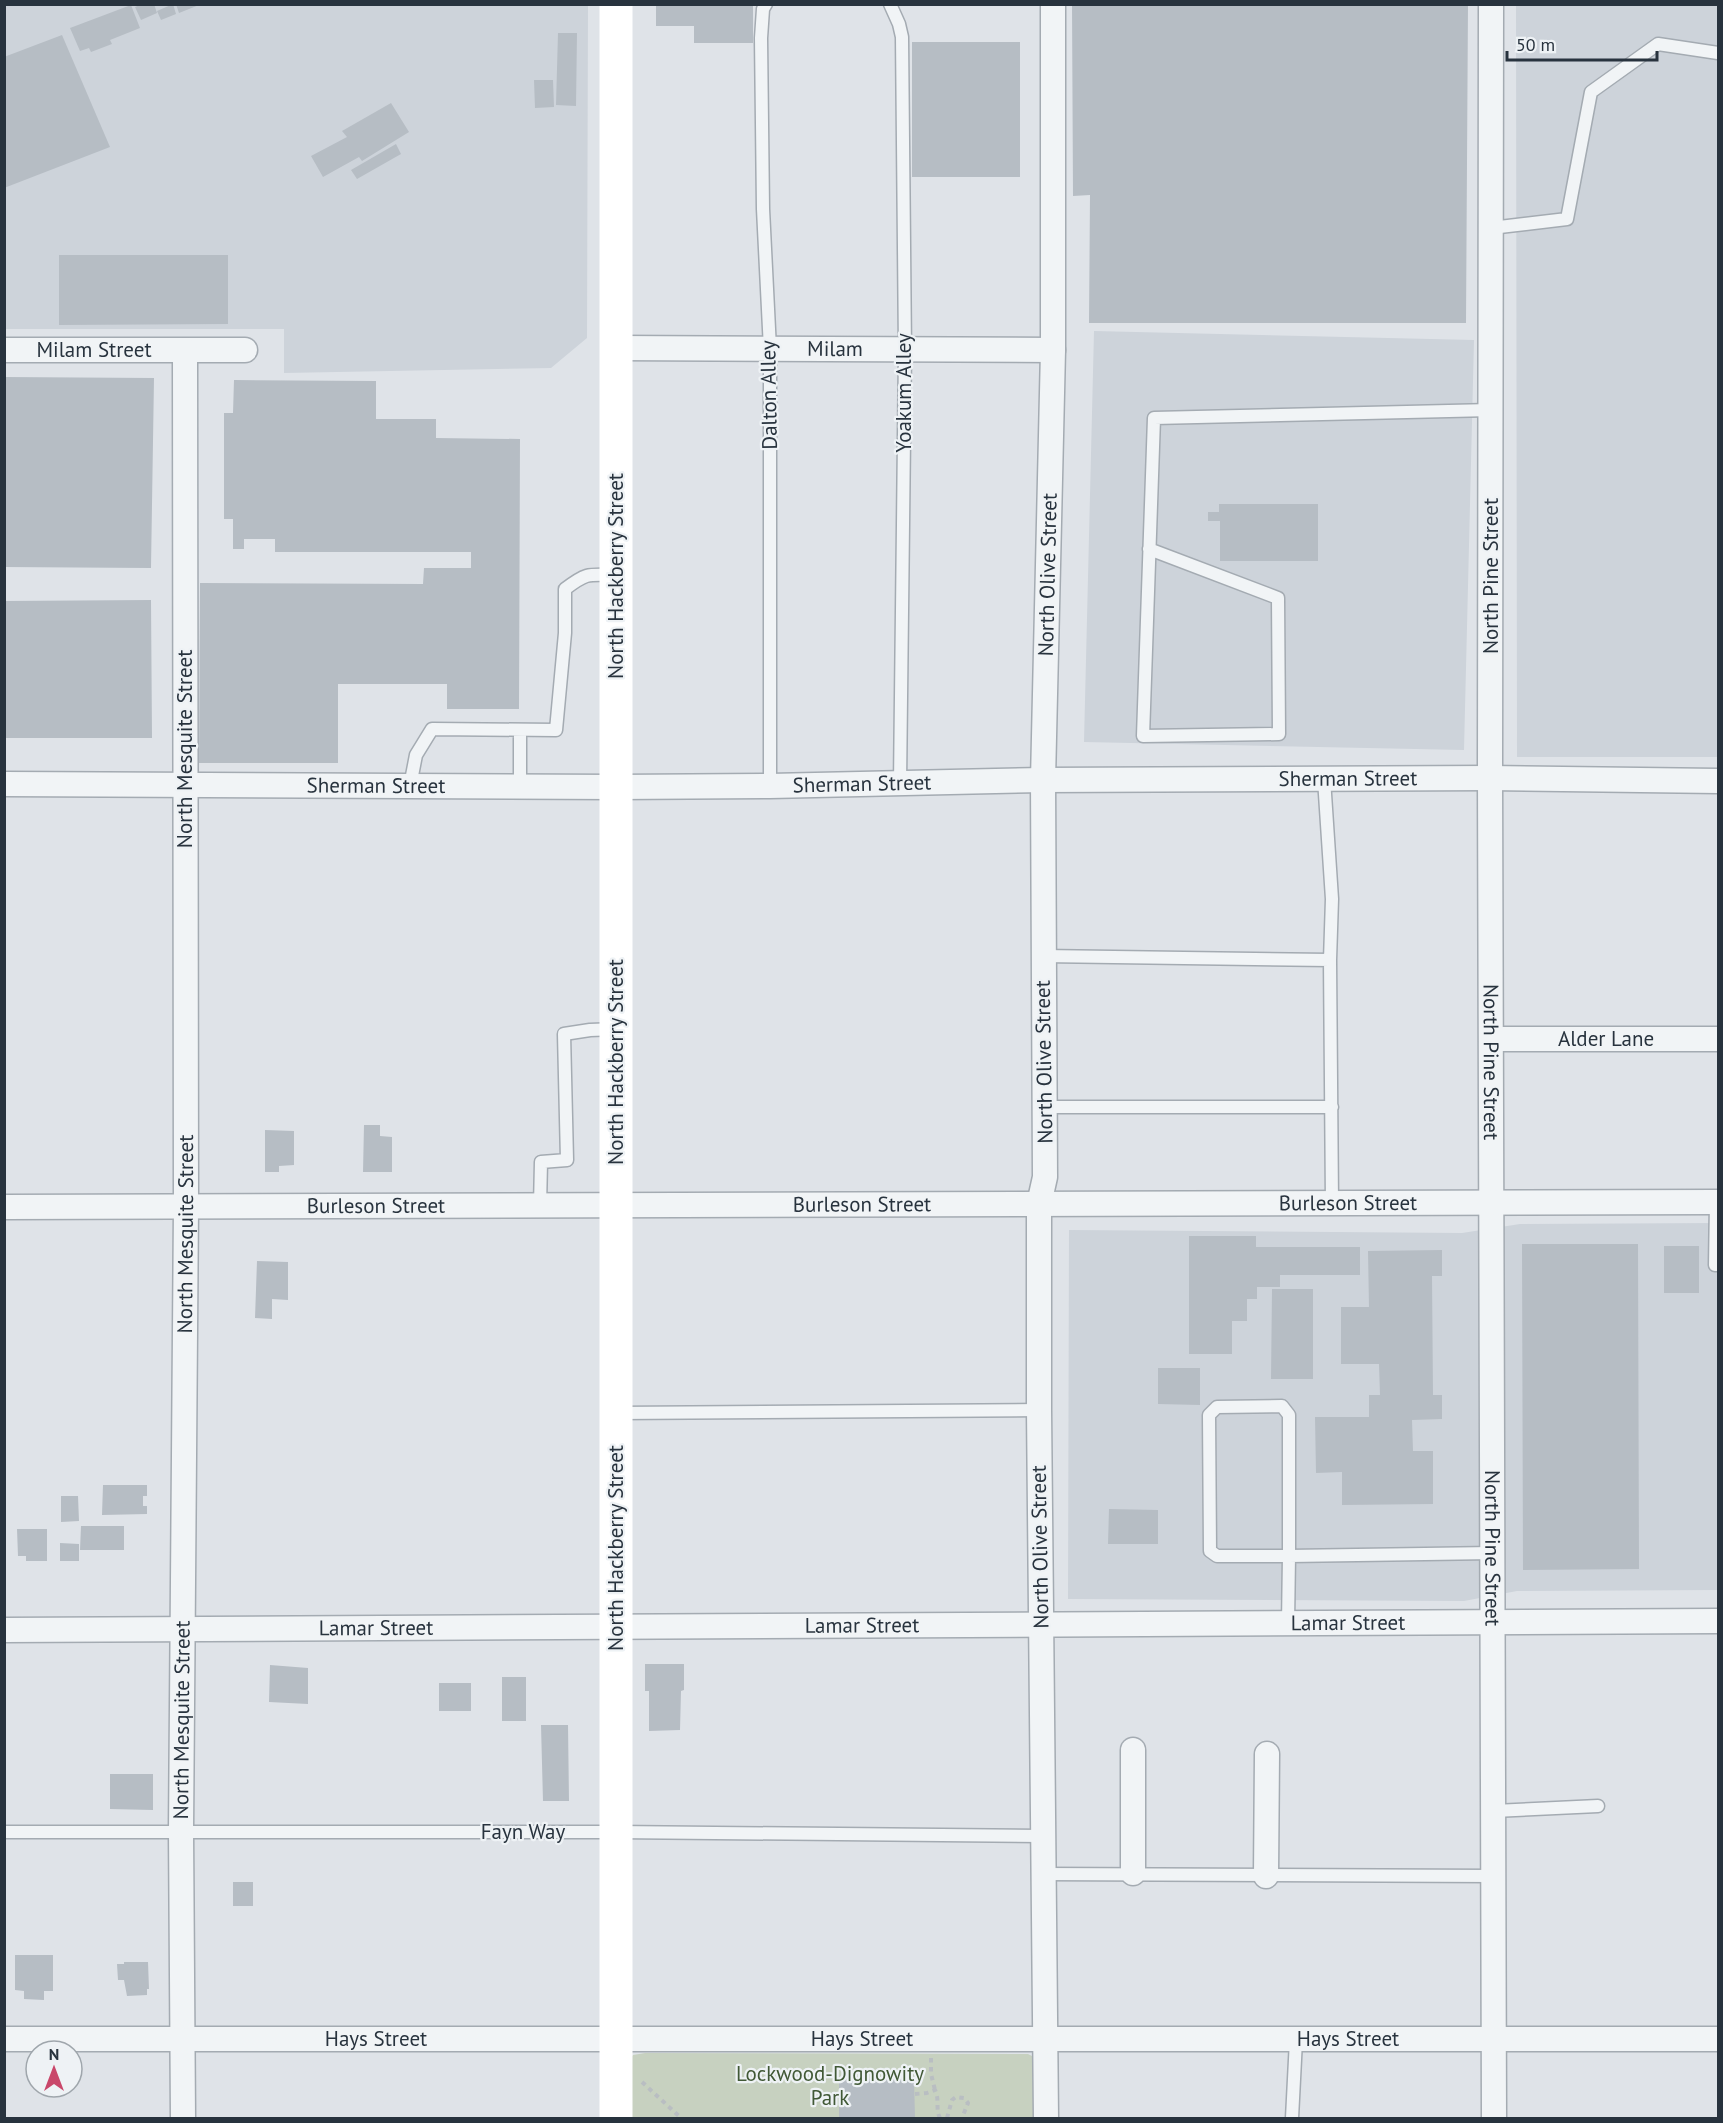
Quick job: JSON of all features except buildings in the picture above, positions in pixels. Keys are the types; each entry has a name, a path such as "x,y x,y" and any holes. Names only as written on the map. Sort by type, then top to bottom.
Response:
{"main road":[{"name":"North Hackberry Street","path":"616,4 616,2118"}],"street":[{"name":"North Olive Street","path":"1046,2118 1039,1410 1040,1204 1045,1177 1043,780 1053,350 1053,4"},
{"name":"North Pine Street","path":"1491,4 1490,778 1494,2118"},
{"name":"Milam","path":"616,348 1053,350"},
{"name":"Milam Street","path":"4,350 245,350"},
{"name":"North Mesquite Street","path":"183,2118 181,1831 186,1207 185,351"},
{"name":"Sherman Street","path":"4,784 770,786 1043,780 1490,778 1719,780"},
{"name":"Alder Lane","path":"1492,1039 1719,1039"},
{"name":"Burleson Street","path":"4,1207 1717,1202"},
{"name":"Lamar Street","path":"4,1630 1719,1621"},
{"path":"1133,1750 1133,1873"},
{"path":"1266,1876 1267,1754"},
{"name":"Hays Street","path":"4,2039 1719,2039"}],"lane":[{"name":"Dalton Alley","path":"766,4 763,9 761,38 762,197 770,349 770,786"},
{"name":"Yoakum Alley","path":"891,4 897,16 902,37 905,351 900,784"},
{"path":"1491,228 1567,219 1591,92 1658,44 1719,53"},
{"path":"1149,549 1278,598 1279,734 1143,736 1149,549 1154,418 1491,410"},
{"path":"410,786 416,755 432,729 556,730 565,633 565,589 581,576 616,575"},
{"path":"520,730 520,786"},
{"path":"1324,779 1332,899 1330,960 1332,1203"},
{"path":"1043,956 1330,960"},
{"path":"540,1206 541,1162 567,1160 564,1034 616,1029"},
{"path":"1044,1107 1332,1107"},
{"path":"1717,1202 1715,1265 1719,1265"},
{"path":"1288,1623 1289,1556 1289,1415 1282,1406 1217,1407 1209,1415 1209,1551 1217,1556 1289,1556 1493,1553"},
{"path":"616,1413 1039,1410"},
{"path":"1494,1811 1598,1806"},
{"name":"Fayn Way","path":"4,1832 616,1832 1042,1836"},
{"path":"1043,1874 1493,1876"},
{"path":"1292,2118 1296,2040"}],"path":[{"path":"932,2039 931,2074 939,2097 937,2110 939,2118"},
{"path":"642,2081 681,2118"},
{"path":"915,2094 935,2090"},
{"path":"947,2118 952,2100 956,2097 964,2098 968,2103 962,2118"}],"shaded area":[{"path":"4,5 588,5 587,338 551,368 284,373 284,329 5,329"},
{"path":"1516,5 1718,5 1718,757 1517,757"},
{"path":"1094,331 1474,340 1464,750 1084,742"},
{"path":"1718,1223 1718,1590 1517,1591 1464,1601 1068,1599 1069,1230 1462,1233 1520,1224"}],"green space":[{"name":"Lockwood-Dignowity Park","path":"645,2053 1028,2054 1032,2056 1035,2063 1035,2118 625,2118 628,2061 633,2055"}]}
